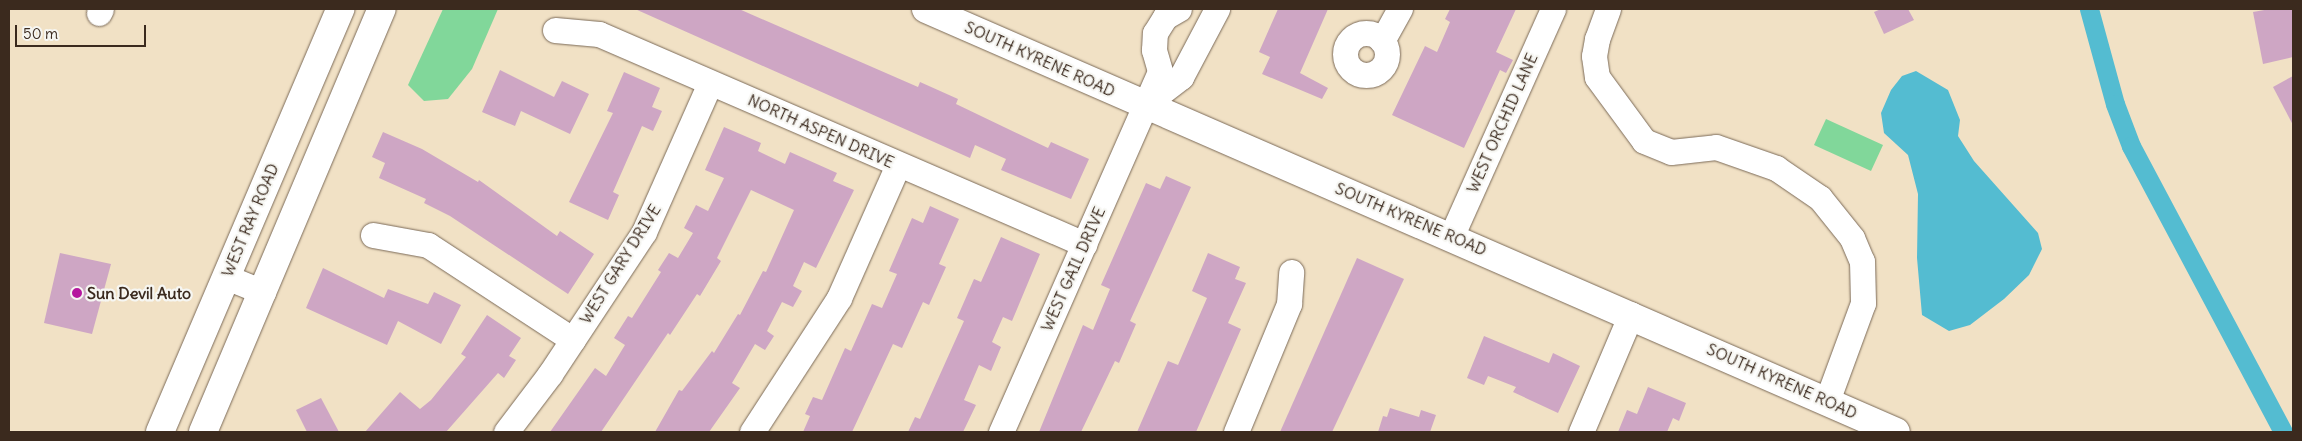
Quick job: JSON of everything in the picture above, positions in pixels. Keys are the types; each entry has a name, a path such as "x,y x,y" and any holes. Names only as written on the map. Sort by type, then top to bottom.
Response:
{"main road":[{"name":"WEST RAY ROAD","path":"160,432 340,9"},
{"path":"203,432 382,9"},
{"name":"SOUTH KYRENE ROAD","path":"926,9 1631,314 1896,432"}],"street":[{"name":"WEST GAIL DRIVE","path":"1001,432 1160,71 1154,50 1155,33 1165,17 1178,9"},
{"path":"1382,41 1400,9"},
{"name":"WEST ORCHID LANE","path":"1451,237 1553,9"},
{"path":"1608,9 1597,39 1594,56 1597,77 1644,140 1671,152 1716,147 1776,168 1820,198 1852,238 1862,261 1863,303 1827,401"},
{"name":"WEST GAIL DRIVE","path":"1145,105 1180,77 1211,11"},
{"name":"NORTH ASPEN DRIVE","path":"555,30 599,34 1084,244"},
{"name":"WEST GARY DRIVE","path":"506,432 573,340 644,232 710,83"},
{"path":"752,432 839,298 898,165"},
{"path":"373,235 428,245 573,340"},
{"path":"1236,432 1290,304 1291,272"},
{"path":"226,277 263,292"},
{"path":"1580,432 1631,314"}],"green space":[{"path":"443,9 498,9 472,69 448,99 424,101 408,85"},
{"path":"1826,119 1883,145 1871,171 1814,145"}],"water":[{"path":"1916,71 1948,90 1960,120 1958,136 1974,161 2038,233 2042,249 2029,275 2004,299 1970,325 1949,331 1922,315 1917,258 1918,194 1908,155 1884,133 1881,113 1891,90 1902,76"}],"building":[{"path":"635,9 739,9 918,87 920,82 958,99 956,104 1048,148 1051,142 1089,159 1071,199 1001,170 1006,159 975,145 970,158"},
{"path":"1278,9 1328,9 1300,73 1328,88 1322,99 1262,74 1270,57 1259,52"},
{"path":"1450,9 1516,9 1496,52 1513,60 1506,73 1500,70 1464,148 1392,115 1425,46 1437,52 1450,22 1445,19"},
{"path":"1881,9 1908,9 1914,20 1884,34 1874,12"},
{"path":"2270,9 2293,9 2293,57 2263,64 2253,12"},
{"path":"500,70 554,97 562,81 589,94 570,134 521,111 515,126 482,112"},
{"path":"624,72 660,88 652,107 662,111 653,131 642,126 613,192 619,195 608,220 569,202 613,113 607,111"},
{"path":"2293,76 2293,125 2273,87"},
{"path":"724,127 761,143 758,151 785,164 790,152 837,173 833,181 854,190 816,268 804,262 793,286 802,291 793,307 782,302 767,331 774,336 765,350 755,344 732,383 740,388 709,432 655,432 679,390 682,391 712,351 714,353 738,314 740,315 763,271 766,272 794,210 751,190 717,258 721,261 700,296 697,294 670,335 668,333 601,432 550,432 595,368 606,376 625,345 614,338 628,316 632,318 661,272 658,270 669,253 678,258 693,233 684,228 696,205 708,211 724,178 705,170"},
{"path":"383,132 422,149 478,182 479,180 557,236 560,231 594,254 568,294 450,216 424,203 426,199 379,178 385,163 372,157"},
{"path":"1166,176 1191,187 1130,321 1136,324 1119,363 1115,361 1081,432 1039,432 1083,325 1093,330 1110,289 1101,285 1146,183 1160,189"},
{"path":"930,206 959,219 939,264 946,267 929,305 923,302 902,348 893,344 852,432 803,432 810,416 805,414 813,397 822,400 845,348 851,351 872,304 882,308 897,274 889,271 912,218 923,223"},
{"path":"1001,237 1040,254 1012,321 1003,317 992,342 1001,347 991,371 979,365 964,400 976,405 963,432 908,432 915,417 920,419 964,321 957,318 974,279 981,282"},
{"name":"Sun Devil Auto","path":"60,253 111,264 92,334 44,323"},
{"path":"1208,253 1240,267 1235,279 1246,283 1228,323 1241,329 1196,432 1137,432 1168,361 1178,365 1207,298 1192,291"},
{"path":"1357,258 1404,279 1332,432 1280,432"},
{"path":"323,268 384,298 388,289 428,304 434,292 461,305 441,344 398,321 387,345 306,308"},
{"path":"487,315 521,338 509,356 516,360 504,378 498,373 446,432 365,432 400,392 420,409 431,400 466,357 461,354"},
{"path":"1484,336 1549,363 1553,353 1580,366 1558,413 1513,392 1516,387 1488,376 1484,385 1467,378"},
{"path":"1648,387 1686,403 1679,421 1673,418 1667,432 1618,432 1627,410 1637,414"},
{"path":"321,398 339,432 307,432 296,410"},
{"path":"1390,408 1419,417 1421,410 1436,415 1430,432 1378,432 1383,416 1387,417"}],"waterway":[{"path":"2089,9 2115,104 2131,146 2283,432"}],"place":[{"name":"Sun Devil Auto","path":"77,293"}]}
